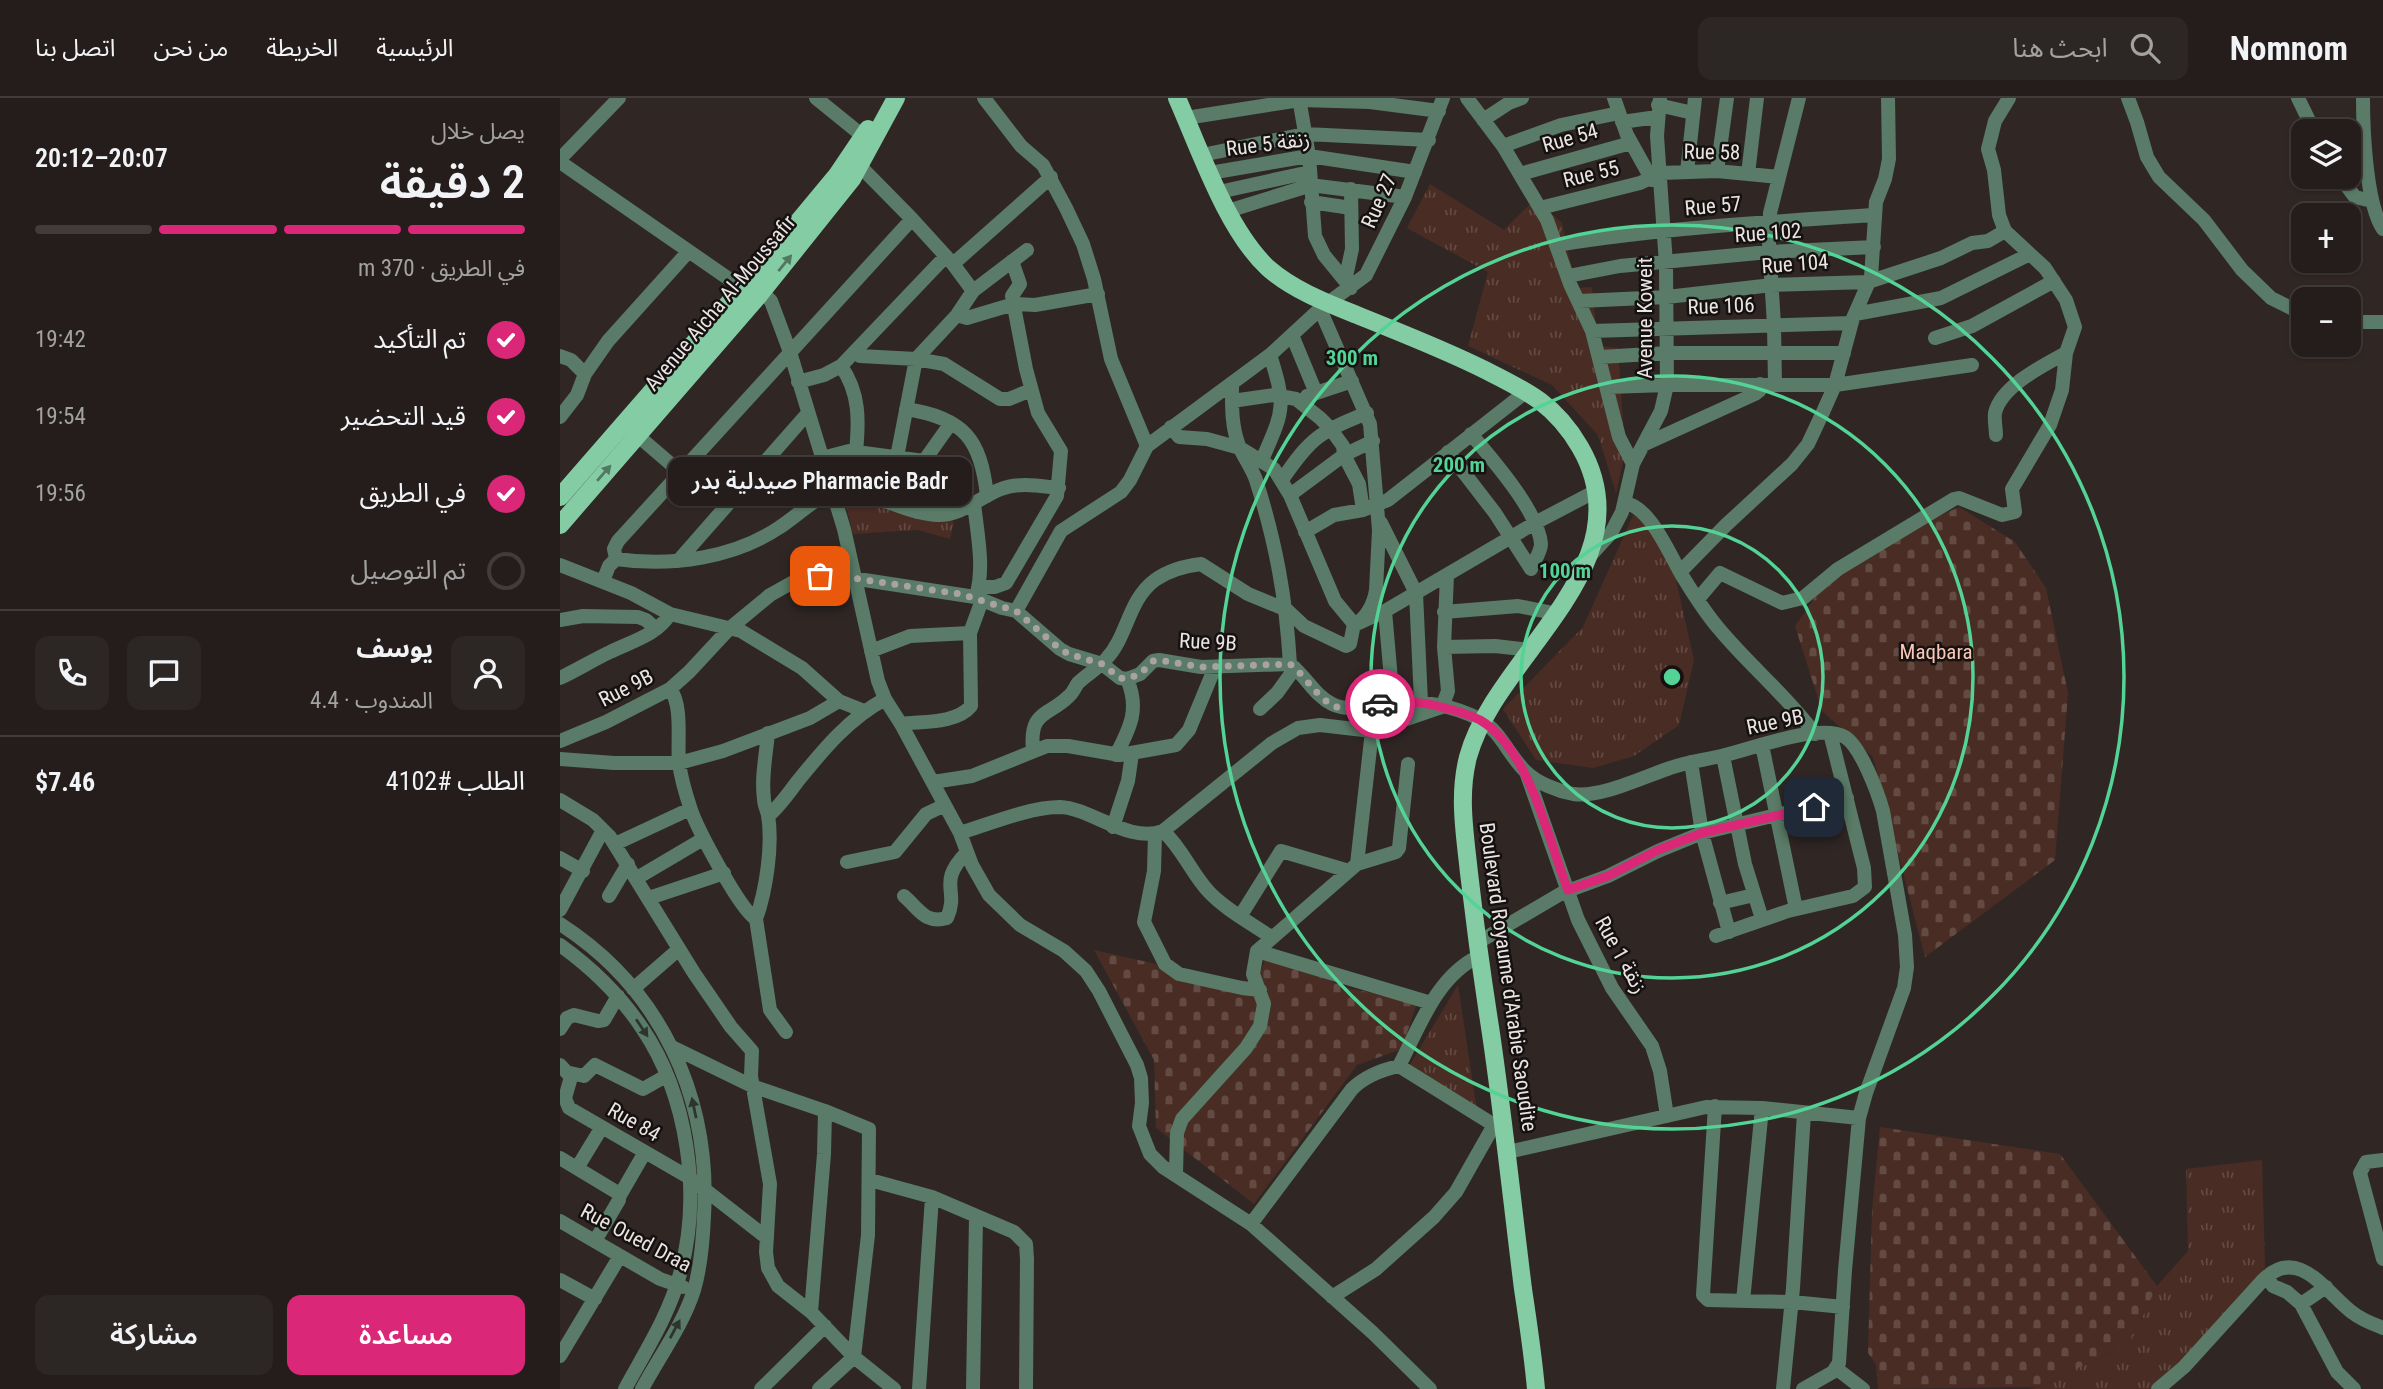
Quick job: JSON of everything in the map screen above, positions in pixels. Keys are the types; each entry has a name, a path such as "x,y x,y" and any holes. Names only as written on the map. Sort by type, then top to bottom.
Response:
{"main road":[{"name":"Avenue Aicha Al-Moussafir","path":"868,140 885,98"},
{"name":"Avenue Aicha Al-Moussafir","path":"560,525 760,294 897,98"},
{"name":"Boulevard Royaume d'Arabie Saoudite","path":"1177,98 1228,211 1245,241 1269,269 1323,306 1438,346 1527,391 1552,411 1574,437 1588,464 1596,491 1595,532 1579,580 1558,614 1494,698 1482,721 1468,758 1462,811 1500,1126 1508,1152 1536,1389"},
{"name":"Avenue Aicha Al-Moussafir","path":"560,497 829,186 855,161"},
{"name":"Boulevard Royaume d'Arabie Saoudite","path":"1533,1355 1551,1389"}],"street":[{"path":"619,98 560,161 742,288 766,296 775,308 844,529 874,670 885,699 933,782 989,895 1020,925 1064,951 1086,971 1092,981 1137,1065 1141,1078 1142,1103 1139,1126 1147,1149 1158,1163 1251,1224 1391,1349 1430,1389"},
{"path":"816,98 868,140"},
{"path":"984,98 1021,146 1043,165 1083,244 1098,294 1111,359 1147,446 1121,492 1061,531 1016,611"},
{"path":"1467,98 1503,146 1540,208 1592,331 1619,437 1633,464"},
{"path":"1483,120 1522,98"},
{"path":"1614,98 1631,143 1657,176"},
{"path":"1717,171 1727,98"},
{"path":"1748,174 1757,98"},
{"path":"1775,385 1776,352 1769,222 1799,98"},
{"path":"1680,572 1800,454 1815,430 1835,385 1853,319 1868,282 1874,247 1874,215 1889,159 1888,98"},
{"path":"1698,599 1720,573 1782,603 1803,598 1838,569 1954,499 1959,498 2002,515 2015,512 2012,489 2050,425 2059,401 2066,354 2074,334 2074,320 2066,300 2045,268 2005,231 1999,215 1989,149 1995,121 2009,98"},
{"path":"2127,98 2147,157 2159,177 2204,220 2242,270 2271,298 2291,308"},
{"path":"2298,98 2308,119"},
{"path":"2362,98 2372,201 2382,226"},
{"path":"1186,118 1299,99 1441,104"},
{"path":"1299,99 1309,156 1308,181 1315,236 1318,246 1348,285"},
{"name":"Rue 27","path":"1147,446 1270,355 1348,285 1366,275 1405,197 1441,104"},
{"path":"1503,146 1561,125 1620,118 1658,107 1694,105 1687,172"},
{"name":"Avenue Koweit","path":"1587,559 1611,533 1622,512 1633,464 1661,411 1667,385 1665,232 1653,137 1658,107"},
{"path":"1202,155 1305,134 1429,140"},
{"name":"Rue 54","path":"1520,174 1631,143"},
{"name":"Rue 5 زنقة","path":"1210,173 1309,156 1415,172"},
{"path":"855,161 950,260 973,291"},
{"name":"Rue 58","path":"1657,176 1717,171 1779,177"},
{"name":"Rue 55","path":"1540,208 1657,176"},
{"path":"798,382 824,375 841,366 950,260 1051,177"},
{"path":"1228,211 1308,181"},
{"path":"1219,192 1308,181 1405,197"},
{"path":"2349,189 2355,197 2372,201"},
{"path":"1348,285 1352,249 1351,190"},
{"path":"1311,202 1351,208"},
{"name":"Rue 57","path":"1556,245 1769,222 1874,215"},
{"path":"616,559 614,550 618,541 912,219"},
{"name":"Rue 104","path":"1579,301 1667,297 1772,285 1868,282 1941,258 1972,243 1988,241 2005,231"},
{"name":"Rue 102","path":"1568,276 1620,266 1666,264 1769,252 1874,247"},
{"path":"897,457 916,359 957,315 973,291 1027,250"},
{"path":"562,410 577,395 584,374 608,341 688,252"},
{"name":"Rue 106","path":"1592,331 1774,325 1853,319 1941,299 2028,255"},
{"path":"979,595 1006,583 1057,496 1059,488 1061,452 1041,419 1031,390 1014,304 1014,292 1020,284 1012,261"},
{"path":"1935,338 1972,326 2054,281"},
{"path":"957,315 967,318 1014,304 1035,304 1098,294"},
{"path":"1033,750 1032,739 1036,722 1043,713 1070,695 1078,684 1110,656 1137,599 1155,581 1173,570 1201,564 1248,594 1287,610 1304,626 1347,647 1350,644 1357,623 1375,598 1373,441 1367,413 1323,306"},
{"path":"2361,322 2383,322"},
{"path":"1292,335 1316,393"},
{"path":"856,352 860,356 916,359 944,364 1000,399 1009,399 1031,390"},
{"path":"1600,357 1668,353 1844,353"},
{"path":"1996,435 1996,411 2014,386 2021,378 2066,354"},
{"path":"1270,355 1289,398 1330,428 1341,443 1344,455 1416,593 1421,702"},
{"path":"560,356 571,360 584,374"},
{"path":"1608,387 1835,385 1972,365"},
{"path":"841,366 852,385 858,409 856,452"},
{"path":"1232,401 1260,395 1289,398 1316,393 1352,381"},
{"path":"1231,383 1233,429 1255,477 1280,566 1293,666 1278,693 1261,709"},
{"path":"1643,445 1755,394 1760,390 1760,384"},
{"path":"1305,533 1334,515 1373,511 1527,391"},
{"path":"1262,460 1289,398"},
{"path":"906,409 926,412 951,423 972,440 978,451 987,496"},
{"path":"678,561 808,413"},
{"path":"1282,480 1304,447 1330,428 1367,413"},
{"path":"917,512 924,461 951,423"},
{"path":"1171,427 1179,437 1207,439 1240,448 1274,468 1290,495 1335,600 1357,623"},
{"path":"1448,452 1511,537 1531,569 1541,545 1535,523 1494,461 1471,434"},
{"path":"637,435 680,472"},
{"path":"1290,495 1344,455 1373,441"},
{"path":"822,458 856,452 924,461"},
{"path":"616,559 678,561 726,553 771,533 832,491 858,493 917,512 941,516 956,512 1011,486 1059,488"},
{"path":"1357,623 1385,611 1535,523 1596,491"},
{"path":"901,724 951,718 971,706 970,634 979,595 980,558 974,503"},
{"path":"1624,503 1632,504 1646,515 1718,628 1797,711 1829,734 1849,740 1881,800 1891,848 1908,959 1904,988 1859,1118 1840,1359 1837,1368 1803,1389"},
{"path":"603,581 609,566 616,559"},
{"path":"560,565 603,581 670,614 741,631 802,668 839,701 864,710"},
{"name":"Rue 9B","path":"560,741 606,722 670,689 729,629 770,595 795,581 832,575 979,595 1002,608 1016,611 1060,649 1102,664 1120,678 1127,679 1140,674 1153,661 1215,667 1293,666 1321,698 1349,710 1393,702 1421,702 1442,707 1482,721 1494,730 1526,772 1539,781 1567,792 1587,794 1691,762 1762,745 1829,734"},
{"path":"1260,990 1179,974 1165,964 1144,922 1159,832 1263,750 1298,728 1320,725 1372,731 1442,707 1448,691 1444,647 1447,575"},
{"path":"638,617 645,601"},
{"path":"1444,612 1518,606 1558,614"},
{"path":"1385,611 1393,702"},
{"path":"560,678 611,651 645,637 664,624 670,614"},
{"path":"560,620 583,616 638,617 656,629"},
{"path":"871,651 910,636 970,634"},
{"path":"1444,647 1495,646 1530,650"},
{"path":"933,782 972,776 1012,762 1033,750 1056,745 1116,755 1169,748 1180,742 1193,723 1215,667"},
{"path":"1116,755 1133,717 1133,694 1127,679"},
{"path":"670,689 677,706 679,763 690,809 703,839 749,915 756,919"},
{"path":"768,816 835,736 864,710 885,699"},
{"path":"560,759 614,763 679,763 698,759 810,718 839,701"},
{"path":"1353,868 1372,731"},
{"path":"768,733 763,778 764,802 768,816 765,895 756,919 770,1010 786,1032"},
{"path":"1691,762 1702,833 1720,903 1723,934 1796,909 1853,896 1865,887 1864,868 1829,734"},
{"path":"1762,745 1796,909"},
{"path":"1113,827 1128,781 1132,754"},
{"path":"1723,756 1754,895 1762,919"},
{"path":"1176,1174 1177,1133 1182,1119 1251,1041 1263,1015 1264,1004 1254,974 1257,951 1353,868 1396,852 1399,848 1408,764"},
{"name":"Rue 1 زنقة","path":"1526,772 1578,920 1607,980 1652,1046 1662,1081 1667,1116"},
{"path":"1251,1224 1357,1084 1374,1074 1399,1066 1432,1003 1452,974 1478,949 1568,890 1608,876 1658,850 1702,833 1847,798"},
{"path":"560,800 581,812 615,844 723,1016 750,1046 753,1057 752,1086 770,1184 766,1262 772,1277 778,1286 811,1312 854,1357 894,1389"},
{"path":"847,862 895,852 926,814 945,805"},
{"path":"960,833 1057,807 1079,811 1113,827 1159,832 1178,844 1193,871 1210,893 1271,937"},
{"path":"615,844 690,809"},
{"path":"560,910 603,830"},
{"path":"637,878 703,839"},
{"path":"904,896 929,920 947,918 951,910 948,878 967,852"},
{"path":"1241,915 1280,852 1353,868"},
{"path":"560,858 583,871"},
{"path":"609,896 628,864"},
{"path":"649,898 724,873"},
{"path":"1720,903 1754,895"},
{"path":"561,926 599,953 634,989 672,1047 684,1071 694,1103 702,1146 705,1189 702,1247 693,1293 642,1389"},
{"path":"560,945 597,974 618,996 648,1037 666,1076 684,1132 690,1178 687,1240 677,1284 663,1318 625,1389"},
{"path":"634,989 679,949"},
{"path":"1257,951 1432,1003"},
{"path":"560,1029 567,1018 574,1015 604,1020 618,996"},
{"path":"672,1047 752,1086 869,1129 870,1180 866,1258 854,1357 819,1389"},
{"path":"566,1080 584,1076 594,1065 643,1089 666,1076"},
{"path":"1332,1297 1376,1269 1434,1217 1456,1192 1500,1126 1399,1066"},
{"name":"Rue 84","path":"566,1080 565,1102 569,1108 690,1178 767,1238"},
{"path":"1508,1152 1715,1106 1859,1118"},
{"path":"1715,1106 1703,1295 1708,1300 1792,1302 1843,1307"},
{"path":"1742,1301 1762,1108"},
{"path":"811,1312 825,1111"},
{"path":"1783,1389 1792,1302 1804,1113"},
{"path":"577,1168 602,1127"},
{"path":"596,1241 645,1152"},
{"path":"560,1158 616,1190 619,1197"},
{"path":"2383,1160 2366,1162 2360,1173 2383,1259"},
{"path":"870,1180 932,1198 1014,1232 1027,1246 1026,1389"},
{"path":"919,1389 932,1198"},
{"path":"973,1389 976,1218"},
{"name":"Rue Oued Draa","path":"560,1221 660,1279 693,1293"},
{"path":"562,1348 620,1256"},
{"path":"2158,1389 2184,1367 2270,1274 2278,1269 2295,1269 2311,1275 2353,1313 2383,1328"},
{"path":"2270,1274 2268,1279 2273,1286 2287,1292 2301,1304 2337,1372 2354,1389"},
{"path":"560,1280 595,1299"},
{"path":"2301,1304 2326,1287"},
{"path":"761,1389 825,1326"},
{"path":"1837,1368 1863,1389"}],"green space":[{"path":"1430,184 1504,230 1535,199 1562,223 1576,288 1592,287 1598,346 1618,348 1625,453 1616,493 1598,435 1552,385 1468,346 1488,272 1407,228"},
{"path":"898,452 894,501 954,522 950,539 918,530 853,534 834,454"},
{"name":"Maqbara","path":"1959,507 2015,542 2046,588 2068,693 2055,860 1925,957 1873,757 1822,711 1795,626 1839,563"},
{"path":"1635,511 1668,544 1694,660 1679,725 1634,756 1593,768 1536,760 1503,709 1583,627"},
{"path":"1094,950 1254,986 1268,953 1347,988 1417,1002 1402,1049 1357,1065 1254,1204 1156,1128 1154,1060"},
{"path":"1458,985 1477,1111 1409,1066"},
{"path":"1880,1127 2060,1154 2157,1286 2130,1343 2039,1387 1878,1389 1876,1365 1868,1353 1872,1211"},
{"path":"2262,1160 2265,1268 2177,1368 2150,1389 2028,1389 2039,1387 2130,1343 2157,1286 2188,1251 2186,1169"}],"way so far":[{"path":"820,576 832,575 975,597 1016,611 1060,649 1102,664 1120,678 1127,679 1140,674 1153,661 1159,660 1201,667 1290,664 1321,698 1332,704 1349,710 1380,704"}],"place":[{"name":"Pharmacie Badr صيدلية بدر","path":"820,576"}],"route":[{"path":"1380,704 1421,702 1435,705 1469,715 1494,730 1526,772 1568,890 1608,876 1658,850 1702,833 1814,807"}]}
